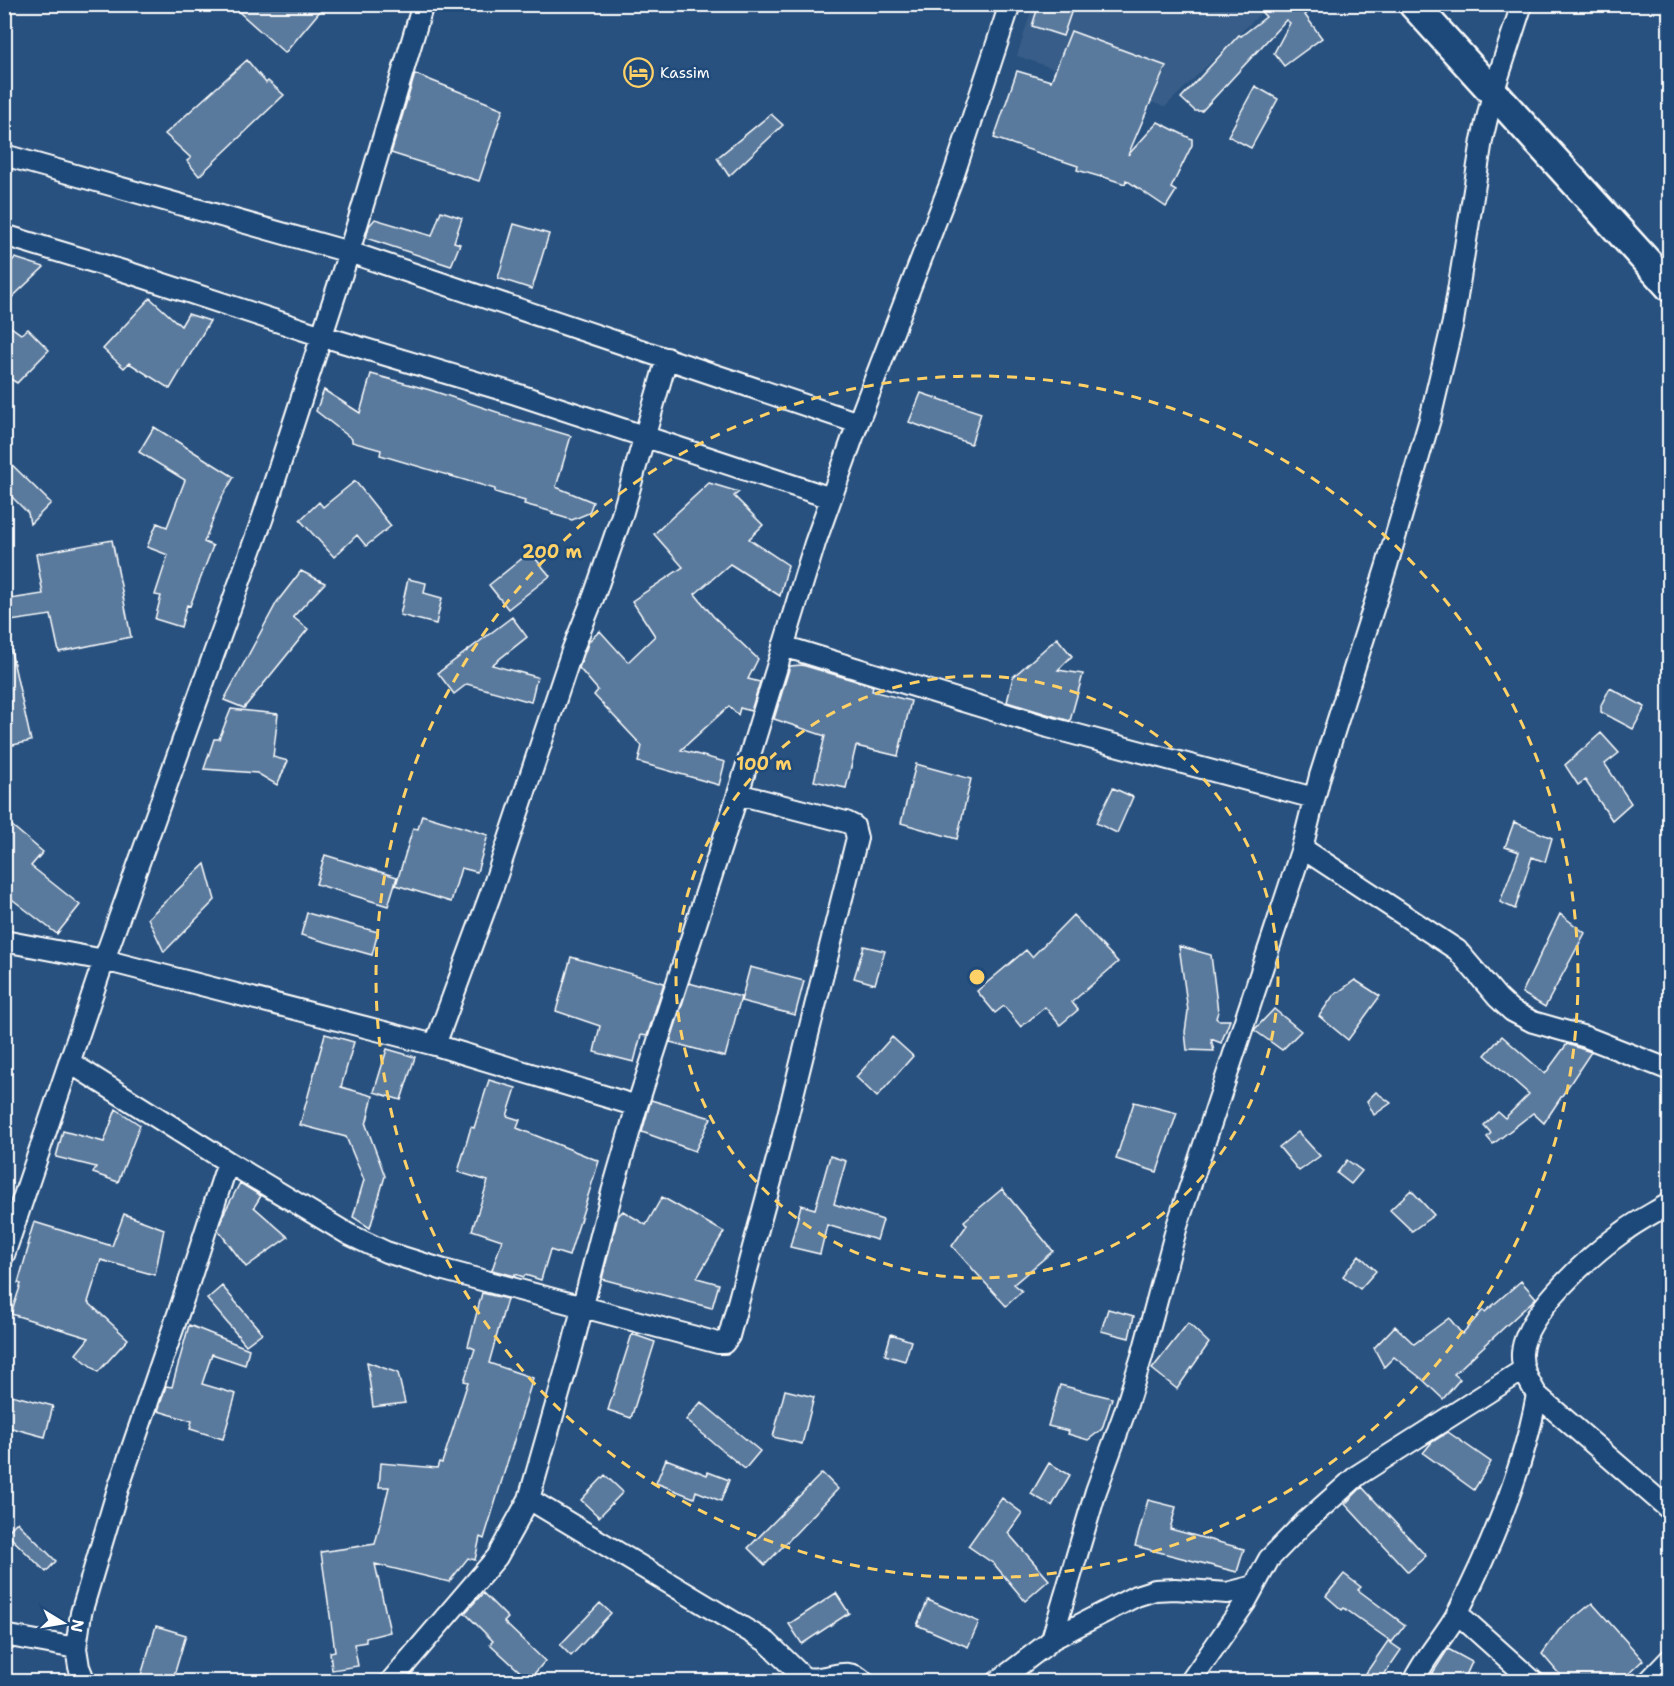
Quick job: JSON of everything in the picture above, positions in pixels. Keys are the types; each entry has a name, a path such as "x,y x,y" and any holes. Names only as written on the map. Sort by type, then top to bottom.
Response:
{"main road":[{"path":"1413,4 1670,287"}],"street":[{"path":"4,1255 104,960 263,518 349,252 423,4"},
{"path":"390,1682 408,1672 497,1557 529,1499 572,1353 612,1192 637,1106 738,794 783,646 831,498 954,174 1010,4"},
{"path":"1052,1639 1096,1491 1139,1366 1177,1226 1302,848 1314,798 1430,419 1453,322 1482,140 1493,93 1521,4"},
{"path":"4,155 349,252 858,423"},
{"path":"4,236 516,394 831,498"},
{"path":"435,1045 492,890 564,672 618,525 667,358"},
{"path":"783,646 1048,727 1314,798"},
{"path":"69,1062 348,1234 386,1252 444,1270 724,1343 729,1336 780,1148 857,838 854,826 846,822 738,794"},
{"path":"1302,848 1457,950 1512,1011 1533,1022 1561,1028 1670,1070"},
{"path":"4,941 104,960 435,1045 637,1106"},
{"path":"85,1682 79,1667 76,1648 81,1613 118,1489 228,1162"},
{"path":"1670,1203 1623,1232 1554,1294 1526,1332 1522,1352 1523,1370 1537,1395 1670,1510"},
{"path":"1190,1682 1245,1603 1269,1559 1304,1523 1358,1475 1523,1370"},
{"path":"1413,1682 1457,1613 1516,1478 1530,1434 1537,1395"},
{"path":"529,1499 767,1642 799,1680 844,1673 860,1677 864,1682"},
{"path":"997,1682 1052,1639 1136,1596 1155,1590 1175,1588 1227,1593 1254,1586"},
{"path":"1457,1613 1534,1682"},
{"path":"4,1635 76,1648"},
{"path":"1648,1682 1670,1659"}],"shaded area":[{"path":"1033,5 1269,5 1165,107 1017,56"}],"building":[{"path":"230,4 326,4 285,53"},
{"path":"1039,4 1074,4 1063,36 1032,26"},
{"path":"1254,4 1318,4 1305,15 1322,38 1284,66 1274,53 1290,23 1286,20 1202,111 1195,111 1181,98 1239,35 1241,36 1266,17"},
{"path":"1071,31 1166,66 1128,155 1158,122 1192,139 1192,145 1171,188 1176,191 1166,207 1126,180 1125,184 1077,170 1078,166 994,138 1017,71 1051,81"},
{"path":"247,60 266,83 268,81 284,95 199,176 187,161 191,158 165,134"},
{"path":"415,74 503,109 479,181 391,153"},
{"path":"1255,86 1278,99 1251,148 1228,136"},
{"path":"771,114 783,125 729,176 717,158"},
{"path":"441,211 462,218 454,242 460,244 451,266 366,238 369,226 375,219 432,236"},
{"path":"514,224 549,234 532,289 498,278"},
{"path":"15,258 44,267 4,305 4,268"},
{"path":"150,298 181,326 188,314 210,321 170,389 129,363 124,368 103,349"},
{"path":"4,322 21,334 28,329 49,350 17,383 4,375"},
{"path":"371,374 430,390 500,413 500,415 571,436 556,487 593,502 589,513 572,520 524,504 525,501 495,492 495,489 380,455 381,450 352,442 352,439 316,411 324,390 360,413"},
{"path":"921,393 981,413 971,444 909,422"},
{"path":"154,427 234,477 222,497 204,542 213,546 190,606 187,605 181,627 155,619 161,596 155,595 168,555 147,547 157,523 167,527 185,480 139,452"},
{"path":"4,457 51,503 30,524 28,513 4,489"},
{"path":"355,481 391,526 366,546 357,535 334,557 300,520 319,502 323,507"},
{"path":"709,483 739,492 734,496 763,525 749,539 788,565 780,596 730,564 695,594 713,616 758,659 748,679 760,682 751,711 740,708 738,715 729,706 681,750 725,762 719,785 638,762 642,746 594,695 598,690 579,668 589,641 600,631 628,662 655,636 632,601 683,567 654,534"},
{"path":"112,540 131,637 59,652 51,615 4,622 4,600 43,594 36,554"},
{"path":"530,552 550,576 508,609 489,585"},
{"path":"301,571 325,583 293,617 308,629 244,708 224,700 277,602"},
{"path":"408,579 426,583 424,593 442,598 436,624 400,615"},
{"path":"512,617 527,637 492,665 537,677 531,702 467,684 454,694 438,673"},
{"path":"1057,638 1072,656 1058,670 1083,674 1070,721 1007,702 1013,677"},
{"path":"11,651 31,741 4,747 4,652"},
{"path":"802,665 873,686 872,691 911,701 898,756 856,746 846,788 814,781 825,736 774,719 790,666"},
{"path":"1610,688 1645,707 1633,729 1601,712 1601,705"},
{"path":"231,709 278,714 273,757 288,761 277,785 257,773 204,769 214,739 219,739"},
{"path":"1601,733 1619,753 1605,764 1631,803 1612,820 1585,780 1578,785 1565,765"},
{"path":"916,764 971,779 957,839 901,823"},
{"path":"1113,788 1133,797 1117,833 1096,823"},
{"path":"422,815 488,835 477,872 461,868 451,902 396,885 413,828 418,829"},
{"path":"4,819 43,852 31,866 80,905 57,934 4,893"},
{"path":"1514,822 1552,838 1545,862 1532,857 1515,909 1500,902 1519,852 1505,847"},
{"path":"325,855 397,877 388,906 316,884"},
{"path":"205,864 215,900 164,952 148,918"},
{"path":"307,913 378,932 372,955 301,935"},
{"path":"1560,914 1585,933 1545,1007 1522,993"},
{"path":"1073,915 1118,962 1072,1002 1078,1010 1060,1025 1045,1007 1021,1027 1004,1006 995,1013 977,991 1026,950 1032,957"},
{"path":"864,946 885,951 875,984 854,978"},
{"path":"1179,946 1211,955 1218,1012 1216,1018 1230,1020 1221,1043 1211,1039 1214,1051 1187,1050 1185,1032 1188,1011"},
{"path":"571,957 664,983 647,1036 641,1035 634,1062 594,1052 600,1026 556,1011"},
{"path":"750,967 804,981 795,1015 741,1001"},
{"path":"1355,980 1380,996 1348,1040 1319,1016 1333,996"},
{"path":"689,983 741,997 725,1057 670,1042"},
{"path":"1274,1009 1301,1031 1282,1050 1254,1030"},
{"path":"325,1034 354,1042 341,1087 373,1096 366,1125 385,1176 370,1228 353,1217 364,1180 346,1137 300,1125"},
{"path":"1502,1036 1545,1074 1567,1044 1591,1052 1544,1123 1533,1113 1493,1144 1487,1137 1491,1133 1484,1125 1498,1112 1505,1118 1529,1094 1485,1055"},
{"path":"892,1037 913,1056 877,1097 856,1077"},
{"path":"387,1049 415,1057 401,1100 374,1092"},
{"path":"489,1080 516,1088 507,1116 520,1120 517,1128 599,1161 569,1256 550,1250 541,1280 492,1270 502,1240 472,1230 488,1181 458,1172 471,1127 474,1128"},
{"path":"1376,1092 1391,1103 1374,1115 1367,1101"},
{"path":"651,1100 711,1118 695,1151 642,1132"},
{"path":"1134,1102 1177,1113 1157,1172 1116,1159"},
{"path":"116,1109 140,1125 118,1182 93,1173 96,1167 56,1157 63,1131 104,1142"},
{"path":"1298,1132 1320,1156 1299,1171 1279,1147"},
{"path":"830,1156 846,1161 834,1204 883,1220 877,1240 827,1225 820,1254 790,1247 801,1205 815,1209"},
{"path":"1347,1160 1362,1171 1351,1184 1337,1173"},
{"path":"240,1183 261,1196 254,1207 288,1237 246,1267 218,1230 223,1215"},
{"path":"1002,1189 1053,1251 1014,1284 1022,1291 1006,1306 952,1246 967,1225 964,1221"},
{"path":"1411,1190 1434,1215 1412,1231 1390,1210"},
{"path":"662,1197 724,1232 697,1278 719,1284 712,1308 602,1279 618,1216 623,1211 646,1225"},
{"path":"124,1214 164,1229 155,1275 101,1260 88,1302 128,1339 98,1372 76,1354 89,1338 11,1314 21,1284 18,1283 34,1222 112,1246"},
{"path":"1359,1255 1376,1271 1360,1289 1343,1276"},
{"path":"1521,1281 1536,1298 1454,1374 1460,1379 1443,1399 1394,1357 1384,1367 1374,1348 1395,1326 1414,1344 1449,1318 1462,1334 1483,1310 1485,1312"},
{"path":"222,1286 262,1333 246,1345 207,1299"},
{"path":"482,1293 507,1299 489,1363 533,1378 484,1539 480,1537 475,1560 468,1558 449,1582 375,1564 390,1632 366,1638 366,1642 354,1644 358,1666 332,1670 330,1652 335,1651 321,1552 375,1544 389,1487 379,1487 381,1463 437,1468 439,1462 442,1463 468,1382 464,1381 475,1349 468,1346"},
{"path":"1108,1309 1134,1316 1129,1338 1101,1331"},
{"path":"1188,1323 1209,1343 1177,1389 1152,1369"},
{"path":"189,1325 249,1349 245,1365 212,1354 202,1384 236,1394 223,1439 190,1429 192,1421 158,1411 166,1386 172,1387"},
{"path":"632,1334 655,1342 631,1418 608,1410"},
{"path":"891,1334 911,1341 905,1361 885,1355"},
{"path":"367,1362 398,1373 405,1403 373,1407"},
{"path":"1060,1385 1112,1398 1102,1429 1088,1440 1068,1434 1069,1431 1048,1426"},
{"path":"785,1390 814,1397 802,1444 773,1437"},
{"path":"4,1393 53,1406 45,1437 4,1426"},
{"path":"701,1402 760,1451 745,1469 686,1420"},
{"path":"1448,1432 1491,1462 1474,1490 1423,1453 1432,1442"},
{"path":"666,1459 707,1475 708,1472 729,1480 721,1501 696,1491 694,1498 656,1483"},
{"path":"1049,1463 1070,1475 1052,1506 1031,1494"},
{"path":"822,1473 838,1489 765,1565 748,1548"},
{"path":"605,1475 623,1492 599,1517 581,1500"},
{"path":"1362,1487 1426,1556 1408,1572 1345,1504"},
{"path":"1002,1498 1022,1513 1008,1533 1049,1580 1025,1601 994,1564 968,1546"},
{"path":"1148,1500 1176,1507 1170,1529 1244,1549 1237,1572 1135,1546"},
{"path":"17,1522 56,1561 46,1572 6,1533"},
{"path":"1344,1574 1361,1587 1358,1590 1405,1625 1392,1642 1344,1608 1342,1610 1326,1596"},
{"path":"483,1593 508,1618 504,1622 545,1661 529,1680 490,1644 493,1641 465,1613"},
{"path":"836,1593 849,1613 802,1644 789,1624"},
{"path":"928,1600 979,1622 968,1647 917,1625"},
{"path":"600,1603 611,1613 571,1656 560,1645"},
{"path":"1592,1603 1643,1660 1620,1682 1566,1682 1542,1654 1559,1630"},
{"path":"156,1626 186,1635 172,1682 139,1682"},
{"path":"1388,1641 1401,1650 1379,1682 1366,1673"},
{"path":"1448,1649 1472,1662 1463,1682 1427,1682"}],"place":[{"name":"Kassim","path":"639,73"}]}
